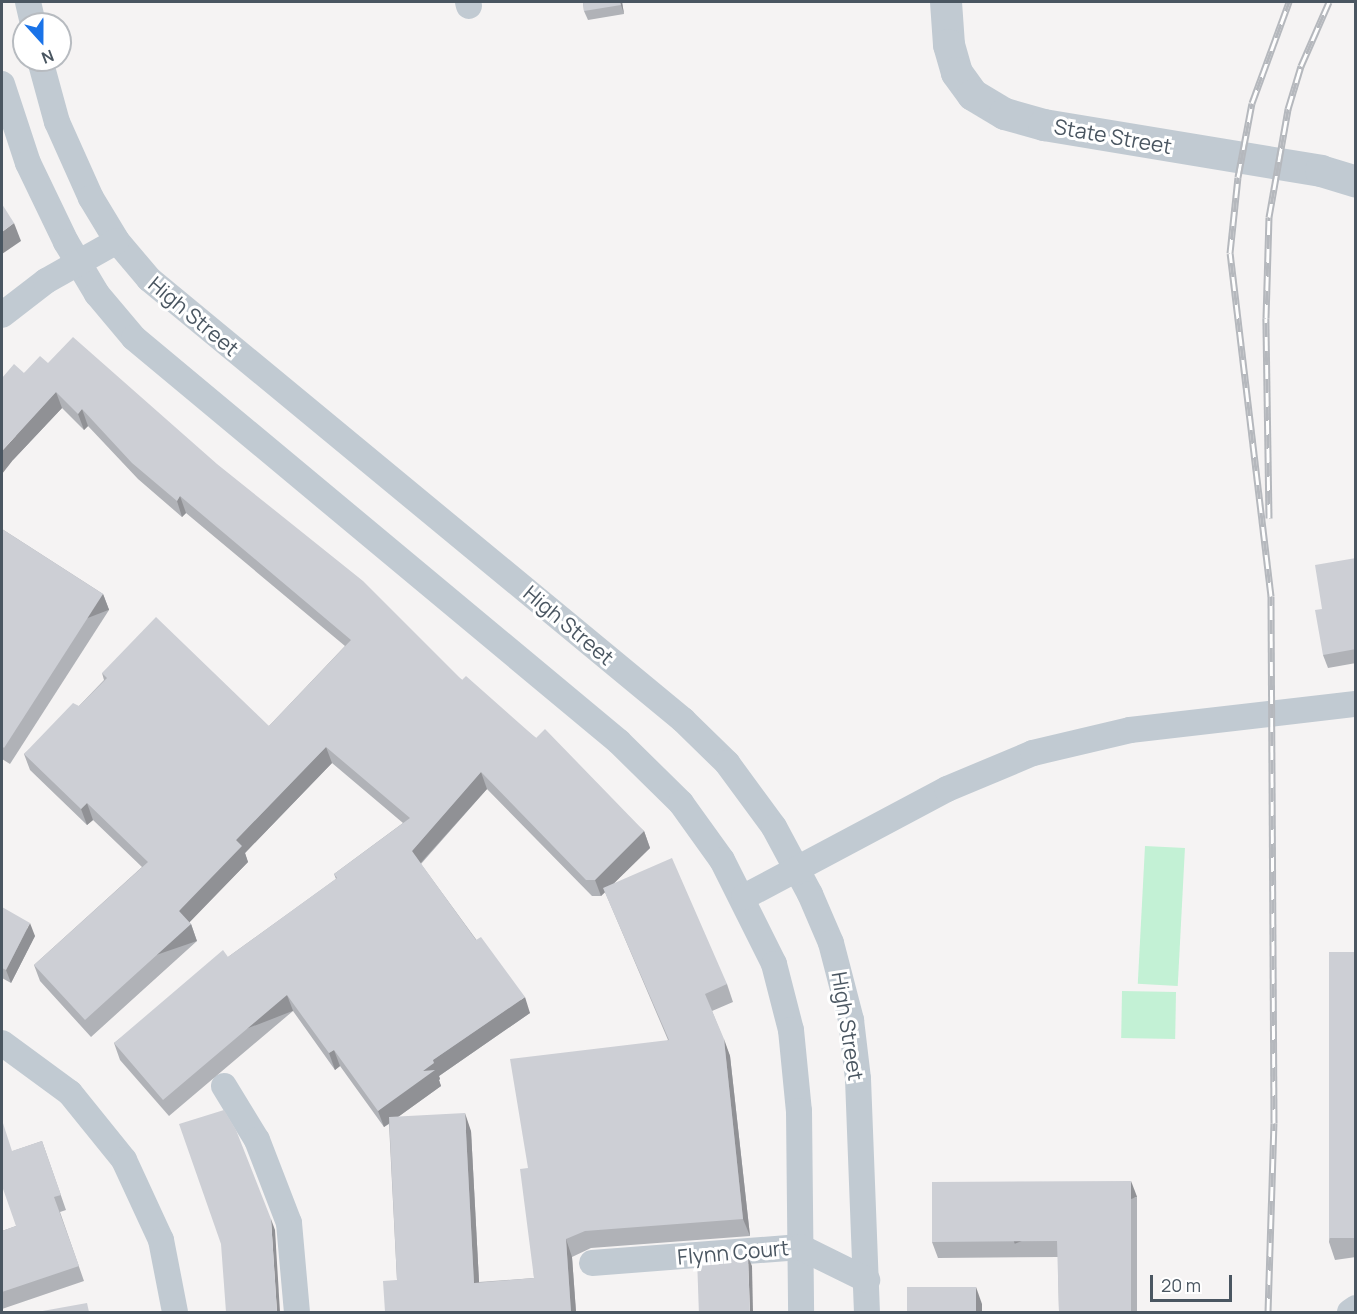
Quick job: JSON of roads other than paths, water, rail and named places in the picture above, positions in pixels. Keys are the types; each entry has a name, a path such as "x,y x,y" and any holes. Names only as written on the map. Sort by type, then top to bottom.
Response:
{"street":[{"name":"State Street","path":"946,2 949,45 957,72 973,95 1005,114 1044,124 1321,171 1356,182"},
{"name":"High Street","path":"44,72 67,147 117,241 164,293 683,720 743,784 797,869 831,944 851,1020 859,1089 867,1312"},
{"path":"2,84 28,163 78,263 115,317 157,360 643,764 695,821 744,897 774,964 791,1030 800,1110 801,1312"},
{"path":"2,315 39,285 117,241"},
{"path":"744,897 977,774 1062,744 1173,724 1356,704"},
{"path":"2,1043 70,1093 124,1160 161,1240 175,1312"},
{"path":"224,1086 257,1140 289,1223 297,1312"},
{"name":"Flynn Court","path":"592,1263 800,1246 867,1280"}],"railway":[{"path":"1268,1312 1274,1123 1271,596 1230,253 1238,177 1252,103 1289,2"},
{"path":"1269,518 1266,318 1269,217 1288,109 1301,66 1329,2"}]}
